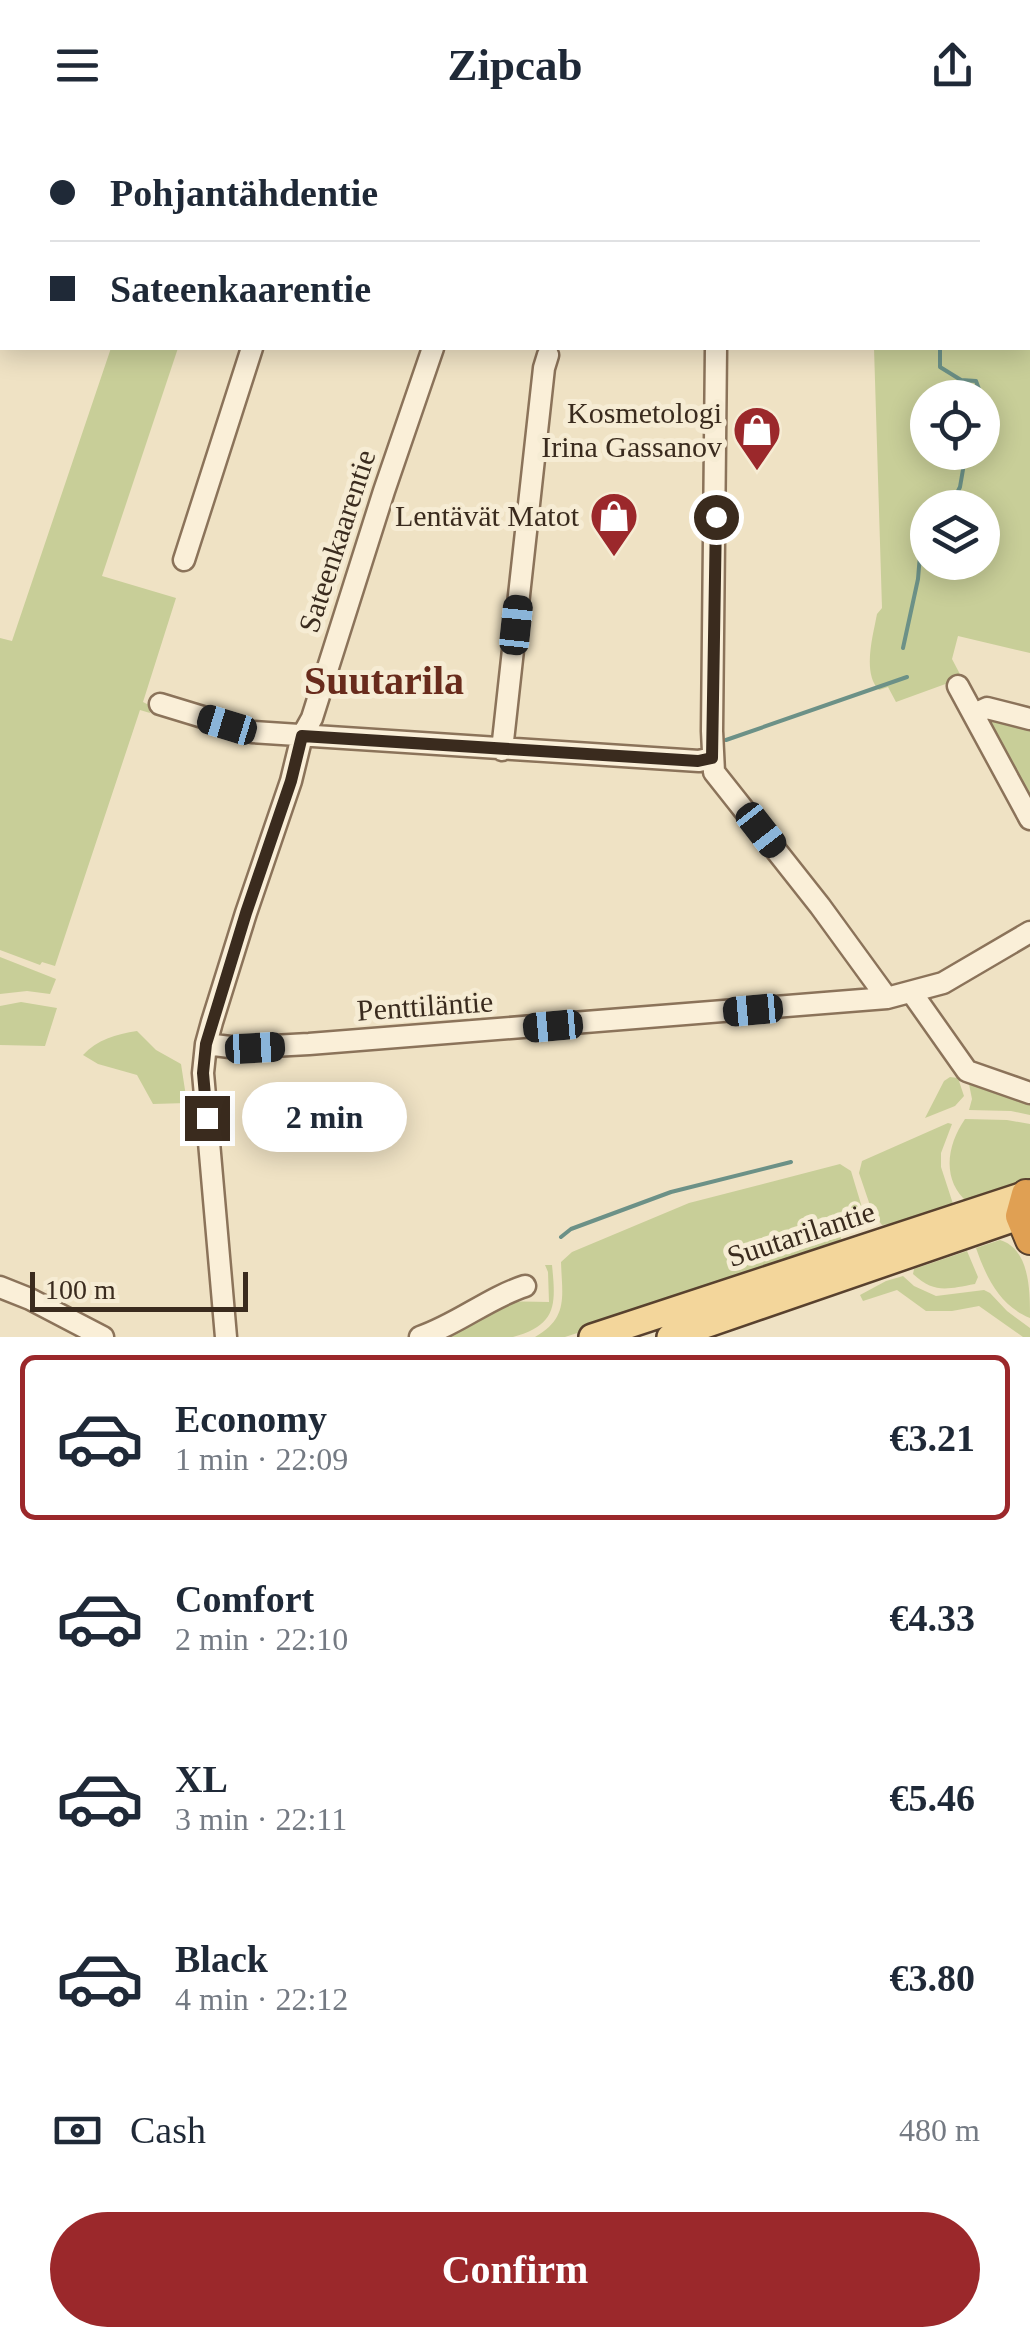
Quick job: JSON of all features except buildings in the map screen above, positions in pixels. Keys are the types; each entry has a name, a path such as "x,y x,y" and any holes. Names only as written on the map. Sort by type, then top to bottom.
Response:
{"main road":[{"name":"Suutarilantie","path":"592,1337 1028,1209"},
{"name":"Suutarilantie","path":"670,1337 1028,1209"}],"street":[{"path":"184,560 251,350"},
{"name":"Sateenkaarentie","path":"226,1337 203,1073 206,1044 302,736 312,718 431,350"},
{"path":"716,350 714,772 887,998"},
{"path":"502,750 548,355"},
{"path":"958,686 1030,819"},
{"path":"160,704 252,732 502,750 698,761 712,758"},
{"path":"974,714 987,708 1030,719"},
{"name":"Penttiläntie","path":"206,1044 238,1048 309,1044 887,998 943,983 1030,932"},
{"path":"912,993 967,1072 1030,1093"},
{"path":"420,1337 525,1286"},
{"path":"0,1287 102,1337"}],"green space":[{"path":"110,350 177,350 102,576 176,598 143,702 149,705 150,713 140,710 55,966 42,962 40,965 0,950 0,638 12,641"},
{"path":"874,350 1030,350 1030,653 958,636 952,659 962,678 896,702 888,687 879,690 871,674 871,643 882,608"},
{"path":"994,718 1030,726 1030,803 989,728 989,721"},
{"path":"0,957 56,979 50,994 0,994"},
{"path":"21,1002 57,1008 45,1046 0,1045 0,1006"},
{"path":"137,1031 156,1050 181,1064 187,1103 153,1104 137,1075 98,1064 83,1055 107,1039"},
{"path":"958,1078 964,1096 955,1106 925,1118 944,1081"},
{"path":"968,1079 1030,1098 1030,1115 969,1110 972,1099"},
{"path":"965,1119 1030,1124 1030,1182 968,1203 959,1194 950,1173 954,1140"},
{"path":"952,1124 941,1153 941,1167 955,1210 926,1220 882,1225 875,1220 859,1173 862,1161"},
{"path":"840,1164 851,1171 867,1224 840,1233 841,1239 814,1256 565,1337 535,1337 558,1314 561,1262 572,1252 689,1203"},
{"path":"1000,1240 1010,1245 1023,1262 1030,1318 1002,1298 980,1259 976,1248"},
{"path":"967,1251 978,1277 975,1284 935,1287 913,1274 914,1269"},
{"path":"545,1265 552,1265 553,1302 546,1319 538,1326 513,1337 436,1337 499,1301 549,1302"},
{"path":"903,1276 936,1296 984,1290 1030,1328 1030,1337 1023,1337 979,1306 926,1311 897,1290 863,1301 860,1295"}],"waterway":[{"path":"940,350 940,367 961,380"},
{"path":"958,490 963,470"},
{"path":"903,648 918,580"},
{"path":"726,740 907,677"},
{"path":"561,1237 571,1229 671,1192 791,1162"}],"place":[{"name":"Kosmetologi Irina Gassanov","path":"757,472"},
{"name":"Lentävät Matot","path":"614,558"}],"district":[{"name":"Suutarila","path":"384,680"}],"route":[{"path":"207,1118 203,1073 206,1044 302,736 698,761 712,758 716,517"}]}
